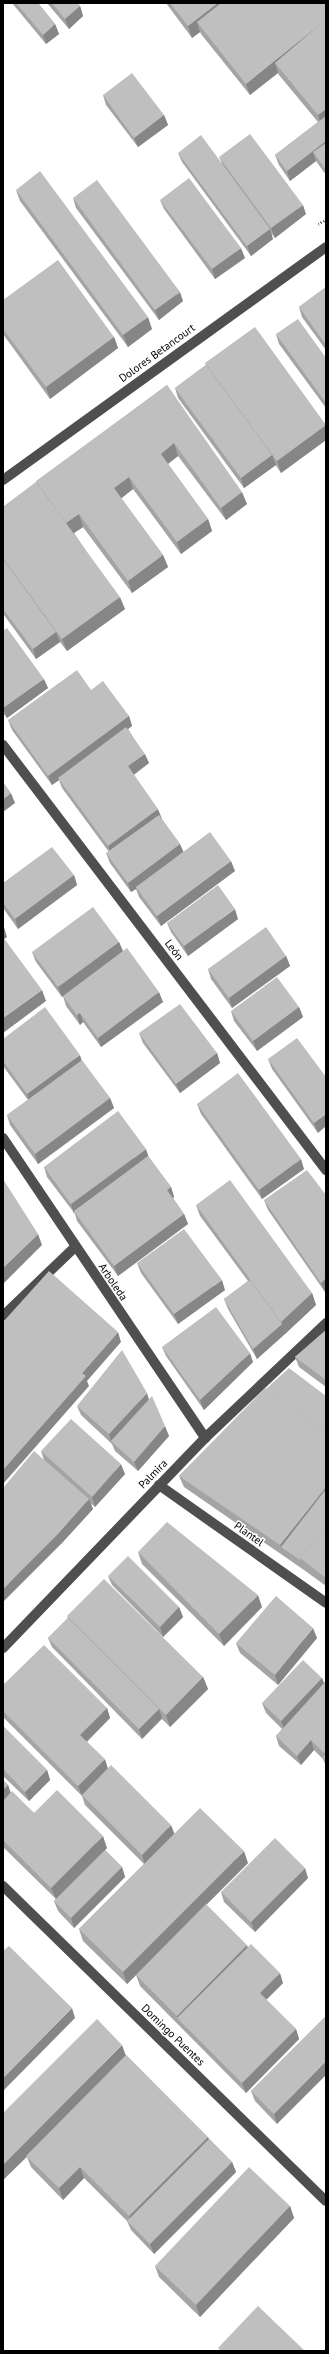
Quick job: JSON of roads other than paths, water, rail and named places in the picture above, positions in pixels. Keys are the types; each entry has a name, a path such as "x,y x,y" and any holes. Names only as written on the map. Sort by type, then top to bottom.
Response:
{"street":[{"name":"Dolores Betancourt","path":"3,480 326,246"},
{"name":"León","path":"3,745 326,1170"},
{"name":"Arboleda","path":"3,1138 205,1438"},
{"path":"3,1316 75,1247"},
{"name":"Palmira","path":"3,1648 205,1438 326,1323"},
{"name":"Plantel","path":"159,1485 326,1603"},
{"name":"Domingo Puentes","path":"3,1886 326,2201"}]}
